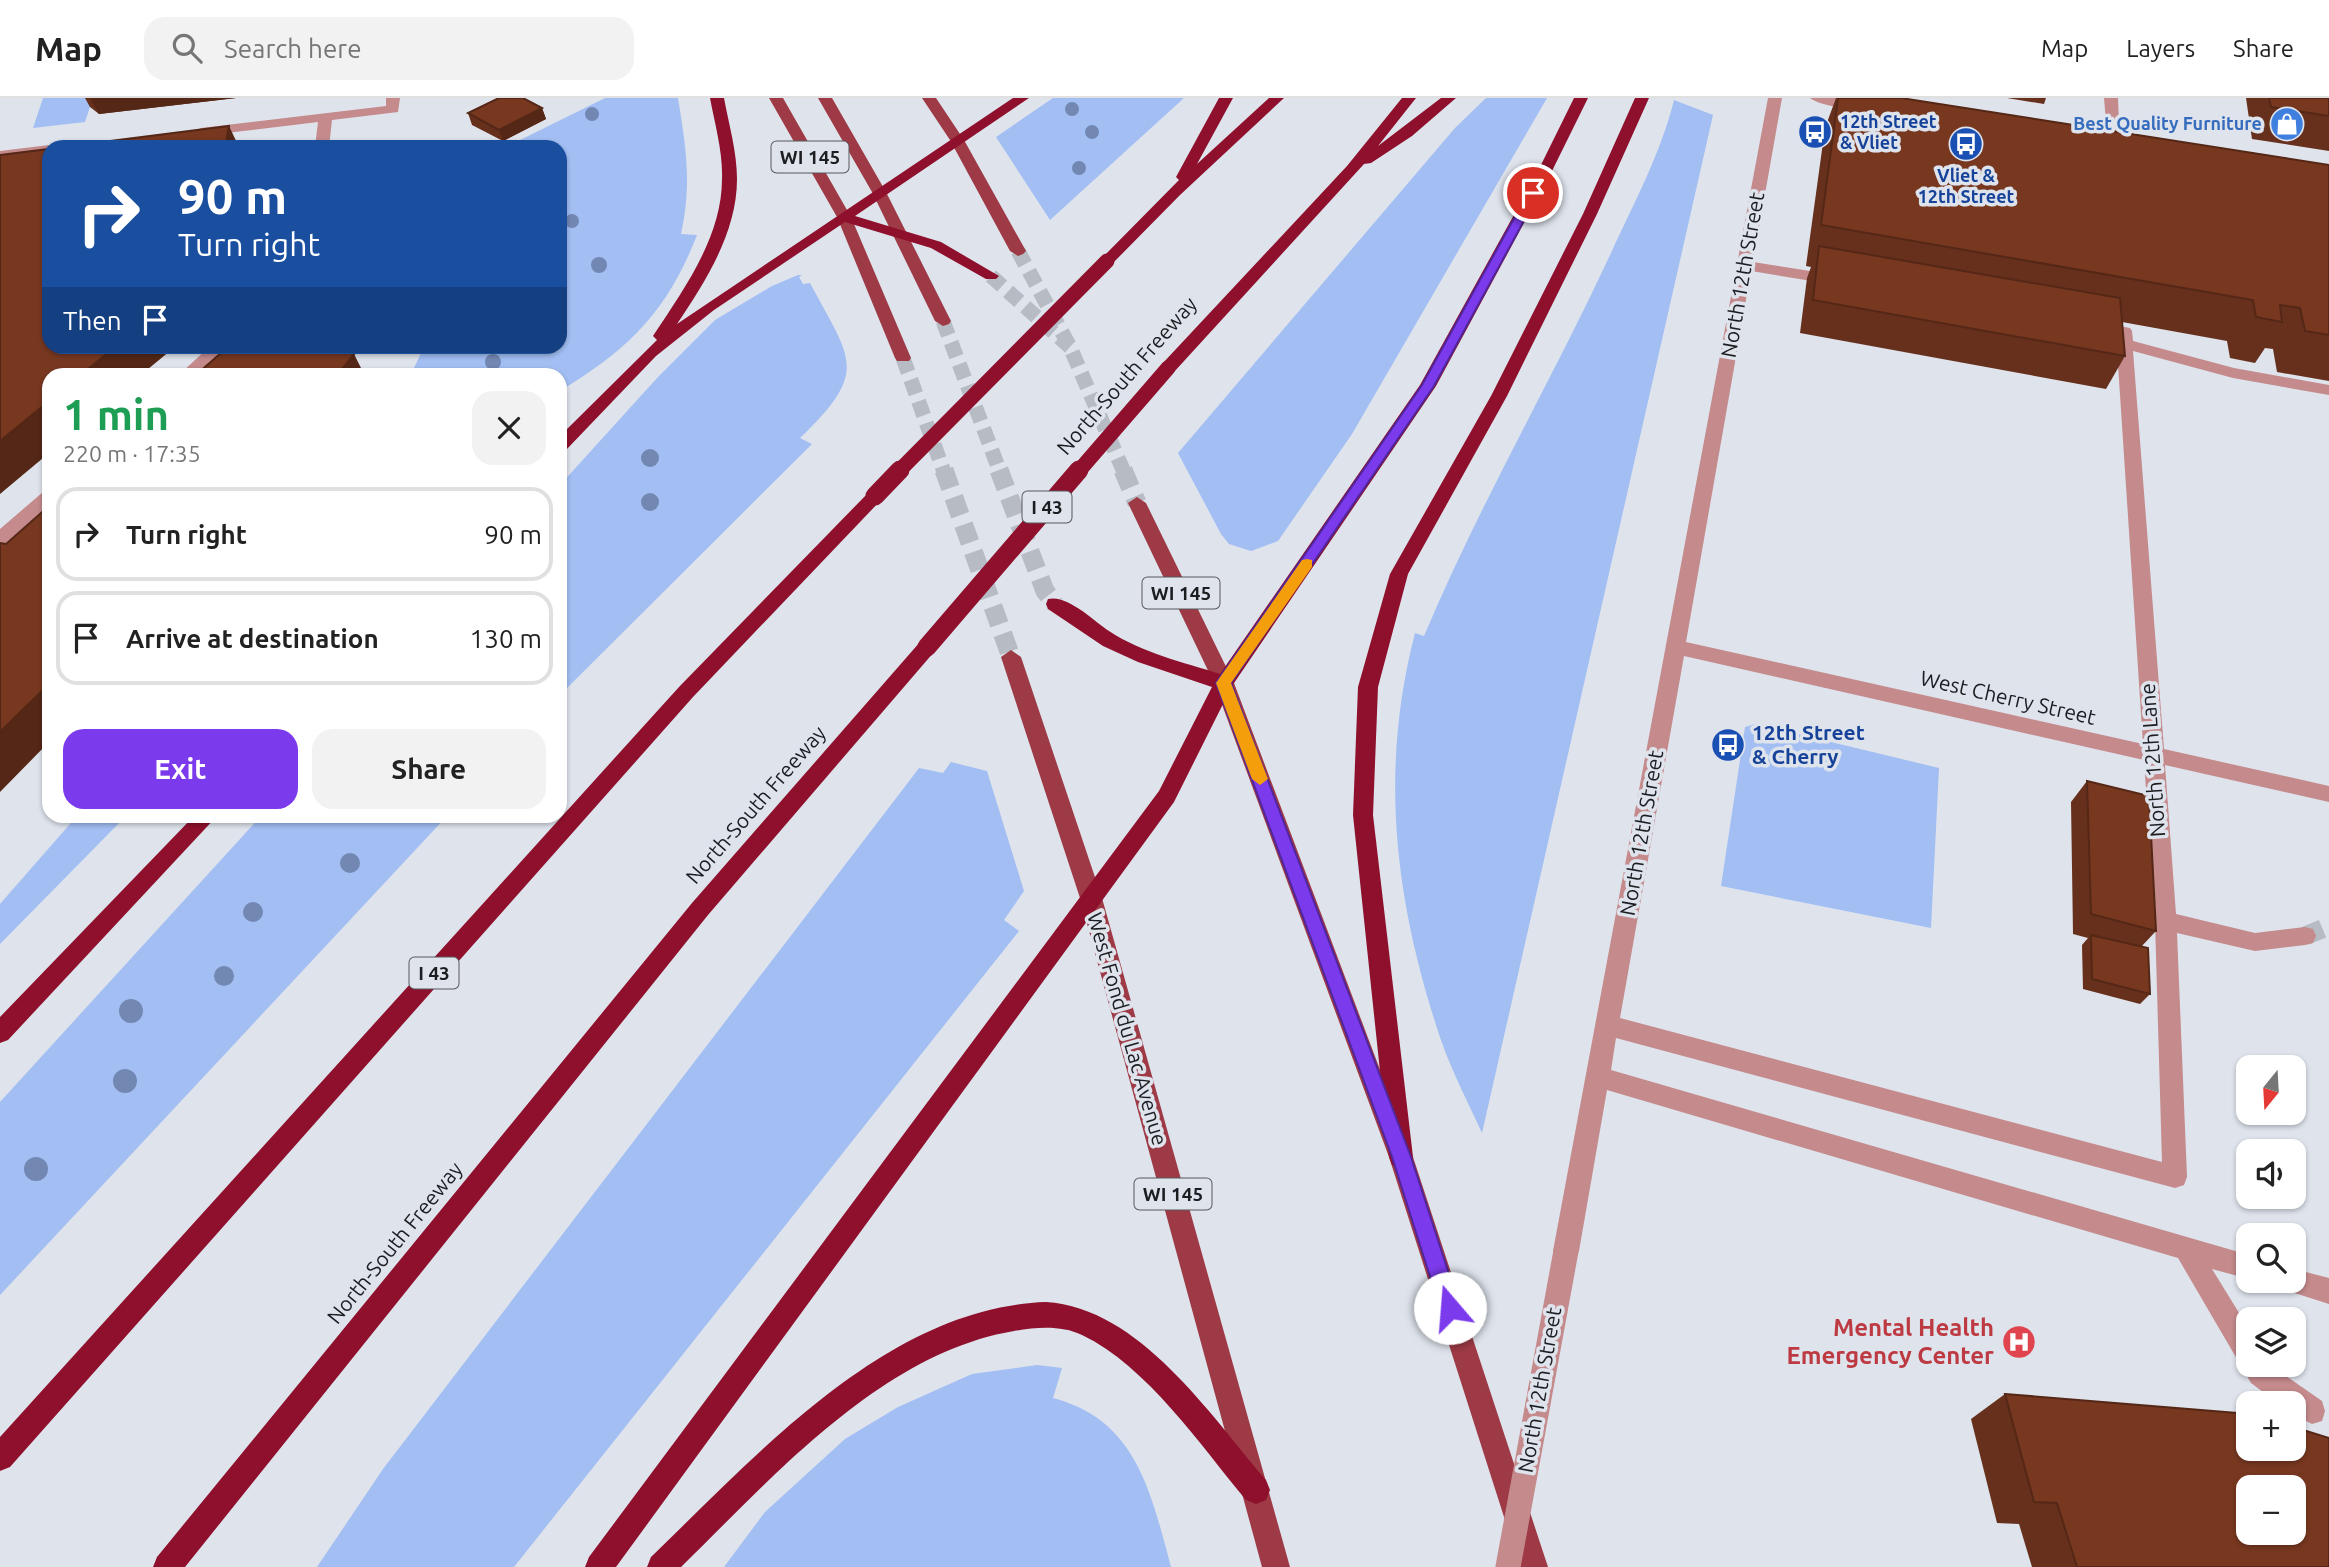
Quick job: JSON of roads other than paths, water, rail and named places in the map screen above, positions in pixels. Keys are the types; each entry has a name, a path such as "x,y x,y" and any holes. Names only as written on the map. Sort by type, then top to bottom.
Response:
{"highway":[{"path":"650,352 699,279 721,229 729,188 717,98"},
{"path":"567,439 650,352 708,307 1022,98"},
{"path":"1175,191 1226,98"},
{"name":"I 43","path":"0,1457 686,692 1175,191 1277,98"},
{"name":"North-South Freeway","path":"167,1567 700,909 1168,368 1352,169 1409,98"},
{"path":"1352,169 1407,133 1449,98"},
{"path":"599,1567 1167,796 1224,683 1428,386 1544,173 1581,98"},
{"path":"1401,1157 1363,815 1368,687 1399,574 1499,396 1590,214 1642,98"},
{"path":"844,217 936,245 991,276"},
{"path":"1055,604 1110,641 1145,657 1224,683"},
{"path":"0,1033 200,823"},
{"path":"661,1567 844,1396 918,1349 973,1327 1024,1316 1061,1314 1093,1326 1117,1343 1162,1381 1256,1490"}],"main road":[{"name":"WI 145","path":"776,98 844,217 903,358"},
{"name":"WI 145","path":"825,98 879,192 943,321"},
{"path":"929,98 957,140 1018,251"},
{"name":"WI 145","path":"1137,503 1224,683 1401,1157 1534,1567"},
{"name":"West Fond du Lac Avenue","path":"1011,657 1091,898 1276,1567"}],"street":[{"path":"188,133 393,109 393,98"},
{"name":"North 12th Street","path":"1508,1567 1774,98"},
{"path":"1816,98 1880,108"},
{"path":"2111,98 2114,145"},
{"path":"323,140 326,117"},
{"path":"0,155 42,150"},
{"path":"1745,265 1853,284"},
{"path":"2083,324 2124,331 2124,344 2233,373 2329,390"},
{"name":"North 12th Lane","path":"1607,1025 2175,1177 2166,921 2124,344"},
{"path":"195,368 211,354"},
{"path":"0,539 42,502"},
{"name":"West Cherry Street","path":"1676,647 2329,794"},
{"path":"2166,921 2255,942 2305,936"},
{"path":"1598,1077 2236,1263"},
{"path":"2187,1250 2236,1332"},
{"path":"2306,1284 2329,1291"},
{"path":"2264,1377 2312,1411"}],"tunnel":[{"path":"1018,251 1070,347 1124,472"},
{"path":"991,276 1070,347"},
{"path":"943,321 1000,472"},
{"path":"903,358 944,472"},
{"path":"944,470 1011,657"},
{"path":"999,470 1045,591 1055,604"},
{"path":"1123,470 1137,503"},
{"path":"2305,936 2329,926"}],"place":[{"name":"Best Quality Furniture","path":"2287,124"},
{"name":"12th Street & Vliet","path":"1815,132"},
{"name":"Vliet & 12th Street","path":"1966,144"},
{"name":"12th Street & Cherry","path":"1728,745"},
{"name":"Mental Health Emergency Center","path":"2019,1342"}]}
